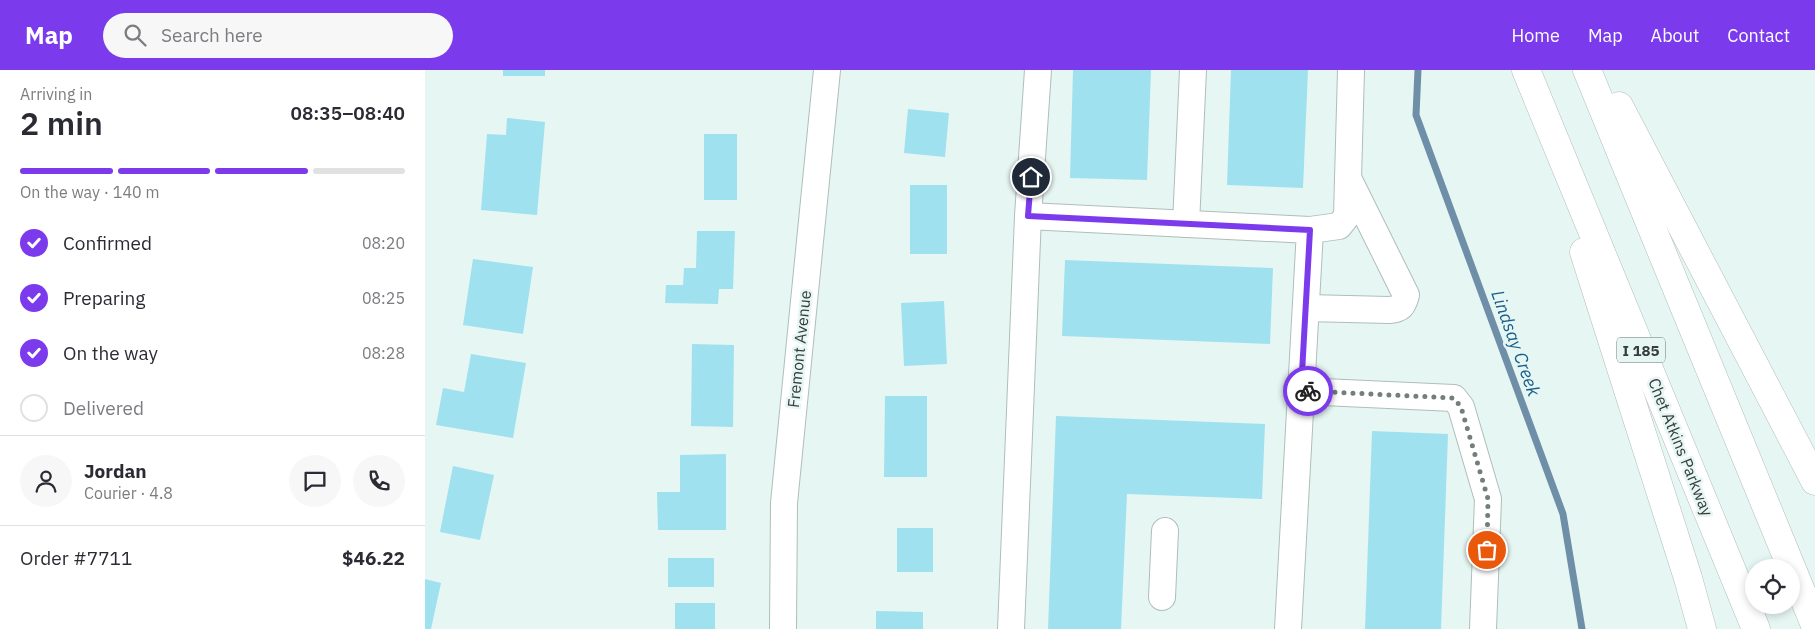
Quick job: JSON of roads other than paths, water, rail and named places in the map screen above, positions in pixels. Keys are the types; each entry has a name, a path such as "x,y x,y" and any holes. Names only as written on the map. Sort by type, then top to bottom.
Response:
{"highway":[{"path":"1526,70 1703,629"},
{"name":"Chet Atkins Parkway","path":"1526,70 1757,629"},
{"path":"1587,70 1815,625"},
{"path":"1600,70 1815,482"}],"street":[{"name":"Fremont Avenue","path":"783,629 784,503 827,70"},
{"path":"1011,629 1028,216 1038,70"},
{"path":"1186,224 1193,70"},
{"path":"1028,216 1310,230 1339,226 1347,216 1351,70"},
{"path":"1306,308 1389,310 1399,309 1403,305 1406,295 1348,178"},
{"path":"1288,629 1290,552 1310,230"},
{"path":"1301,391 1454,398 1461,407 1488,499 1483,629"},
{"path":"1162,597 1165,531"}],"waterway":[{"name":"Lindsay Creek","path":"1418,70 1416,115 1563,514 1582,629"}]}
